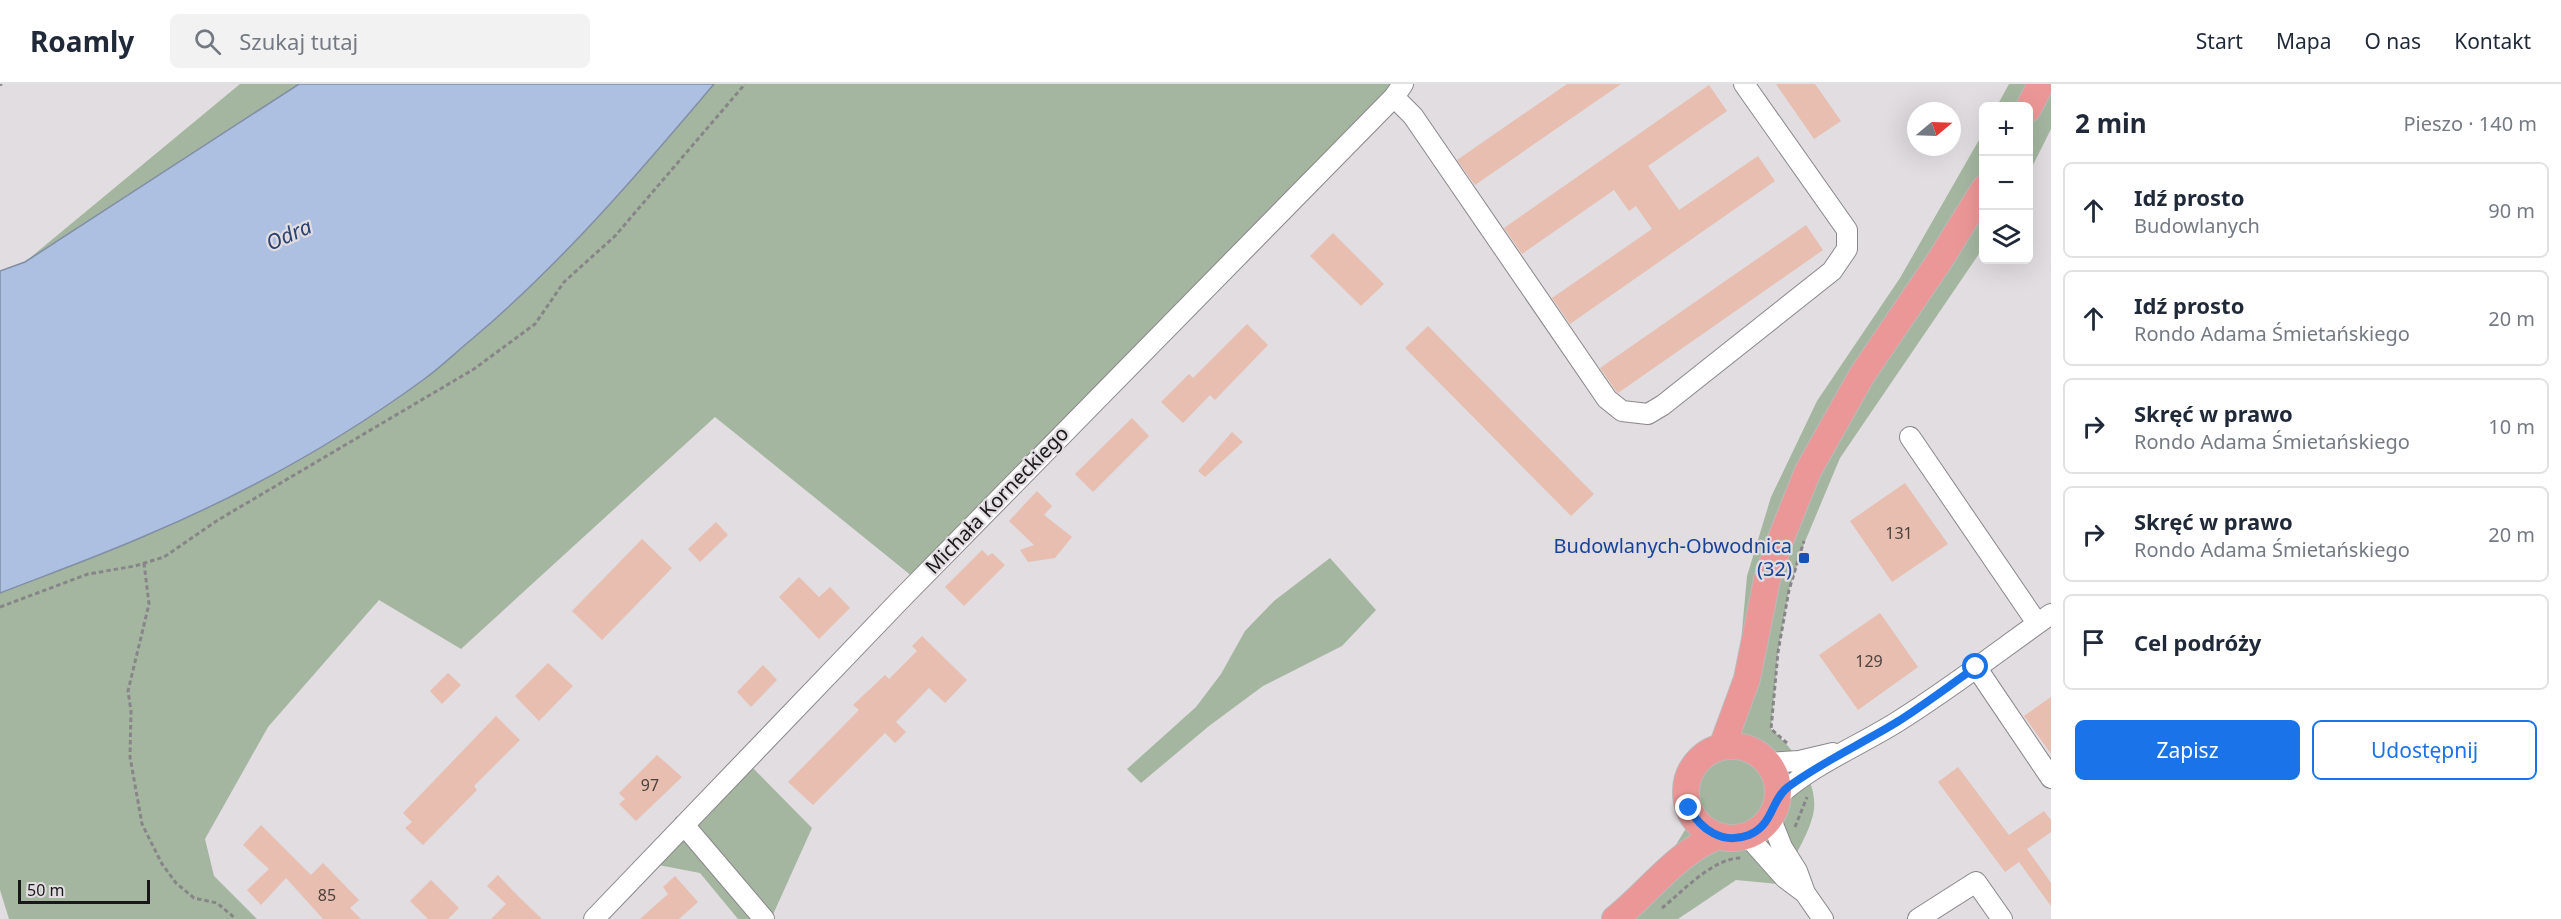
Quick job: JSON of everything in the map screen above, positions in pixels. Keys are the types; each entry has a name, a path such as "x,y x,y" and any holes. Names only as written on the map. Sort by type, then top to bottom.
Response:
{"main road":[{"path":"2032,102 2041,84"},
{"path":"1722,747 1747,678 1767,580 1808,471 1862,375 1940,260 1979,196"},
{"path":"1616,919 1658,878 1708,840 1760,828 1773,808 1776,781 1752,740 1747,678"},
{"path":"1658,878 1688,825 1689,808 1686,789 1691,770 1700,759 1710,751 1736,746 1763,759"},
{"path":"1689,808 1695,820 1704,829 1729,837"}],"street":[{"path":"1398,90 1413,116 1607,399 1622,411 1648,414 1728,356 1832,271 1847,249 1847,230 1744,84"},
{"name":"Michała Korneckiego","path":"594,919 902,598 1398,90"},
{"path":"1824,919 1806,893 1797,871 1782,847 1773,808 1787,788 1844,751 1897,722 2044,619 1910,437"},
{"path":"1976,667 2051,777"},
{"path":"1763,759 1799,761 1844,751"},
{"path":"684,825 764,919"},
{"path":"1729,837 1752,841 1785,878 1806,893"},
{"path":"1918,919 1976,882 2002,919"}],"path":[{"path":"0,607 88,574 164,557 218,520 474,369 535,324 564,282 615,236 745,84"},
{"path":"1792,749 1772,729 1778,652 1789,590 1804,544 1804,534"},
{"path":"144,563 149,604 128,690 131,711 130,757 142,824 162,864 176,883 194,898 217,903 236,919"},
{"path":"1656,912 1710,869"}],"green space":[{"path":"240,84 299,84 25,262"},
{"path":"714,84 1403,84 918,581 715,417 461,649 379,600 268,727 205,839 214,876 257,919 9,919 0,890 0,593 129,543 219,502 290,465 391,403 441,365 537,280 628,184"},
{"path":"2009,84 2051,84 2051,129 2033,165 2033,102 1999,102"},
{"path":"1979,140 1979,254 1840,458 1804,544 1789,590 1778,652 1771,729 1795,754 1811,786 1814,809 1805,837 1778,884 1736,880 1678,919 1631,919 1688,825 1688,788 1692,769 1698,760 1722,747 1738,675 1747,576 1771,497 1817,401 1900,278"},
{"path":"1330,558 1376,610 1342,646 1263,686 1209,726 1141,783 1127,769 1196,707 1221,674 1245,631 1274,601"},
{"path":"746,761 812,828 771,919 738,919 700,873 648,863"}],"water":[{"name":"Odra","path":"299,84 714,84 628,184 537,280 441,365 391,403 290,465 219,502 129,543 0,593 0,271 25,262"}],"building":[{"path":"1567,84 1621,84 1475,185 1457,160"},
{"path":"1776,84 1815,84 1841,121 1814,139"},
{"path":"1709,85 1727,111 1648,166 1679,210 1758,156 1775,181 1570,324 1552,298 1652,229 1636,206 1629,211 1614,190 1522,254 1504,228"},
{"path":"1806,225 1823,250 1618,393 1616,391 1600,368"},
{"path":"1333,233 1384,284 1361,306 1310,256"},
{"path":"1247,324 1268,345 1215,400 1210,395 1183,423 1161,402 1189,374 1193,378"},
{"path":"1428,326 1594,494 1571,516 1405,348"},
{"path":"1132,418 1149,436 1093,492 1075,474"},
{"path":"1232,432 1243,442 1205,477 1198,471"},
{"path":"1905,483 1948,544 1892,582 1850,521"},
{"path":"1037,491 1052,506 1044,515 1072,537 1055,558 1028,562 1020,550 1034,545 1009,521"},
{"path":"716,522 728,535 700,562 688,549"},
{"path":"642,539 672,568 602,640 572,611"},
{"path":"982,550 988,556 992,553 1005,565 964,606 945,587"},
{"path":"799,577 819,597 830,587 850,608 819,639 779,597"},
{"path":"1880,613 1918,667 1858,710 1819,655"},
{"path":"922,636 967,680 945,703 929,688 896,722 906,732 895,743 885,733 813,805 788,782 859,710 853,705 885,675 889,679 917,651 912,646"},
{"path":"548,663 573,686 539,721 515,696"},
{"path":"763,665 777,680 751,707 737,692"},
{"path":"448,673 461,685 442,704 430,691"},
{"path":"2051,697 2051,754 2024,716"},
{"path":"496,716 520,740 474,786 477,790 423,845 405,828 412,822 403,813"},
{"path":"657,755 682,777 636,821 619,804 625,799 619,793"},
{"path":"1958,767 2009,835 2044,811 2051,820 2051,832 2027,849 2051,883 2051,906 2019,862 2005,872 1938,782"},
{"path":"261,825 311,875 323,863 359,900 350,908 361,919 323,919 286,878 261,905 247,890 269,869 243,845"},
{"path":"498,875 542,919 491,919 506,904 487,886"},
{"path":"675,876 698,902 679,919 640,919 668,894 663,887"},
{"path":"431,880 459,908 448,919 428,919 410,901"}],"place":[{"name":"Budowlanych-Obwodnica (32)","path":"1804,558"}],"route":[{"path":"1689,808 1695,820 1704,829 1719,837 1738,837 1749,834 1760,828 1770,817 1776,798 1787,788 1844,751 1897,722 1976,667"}]}
